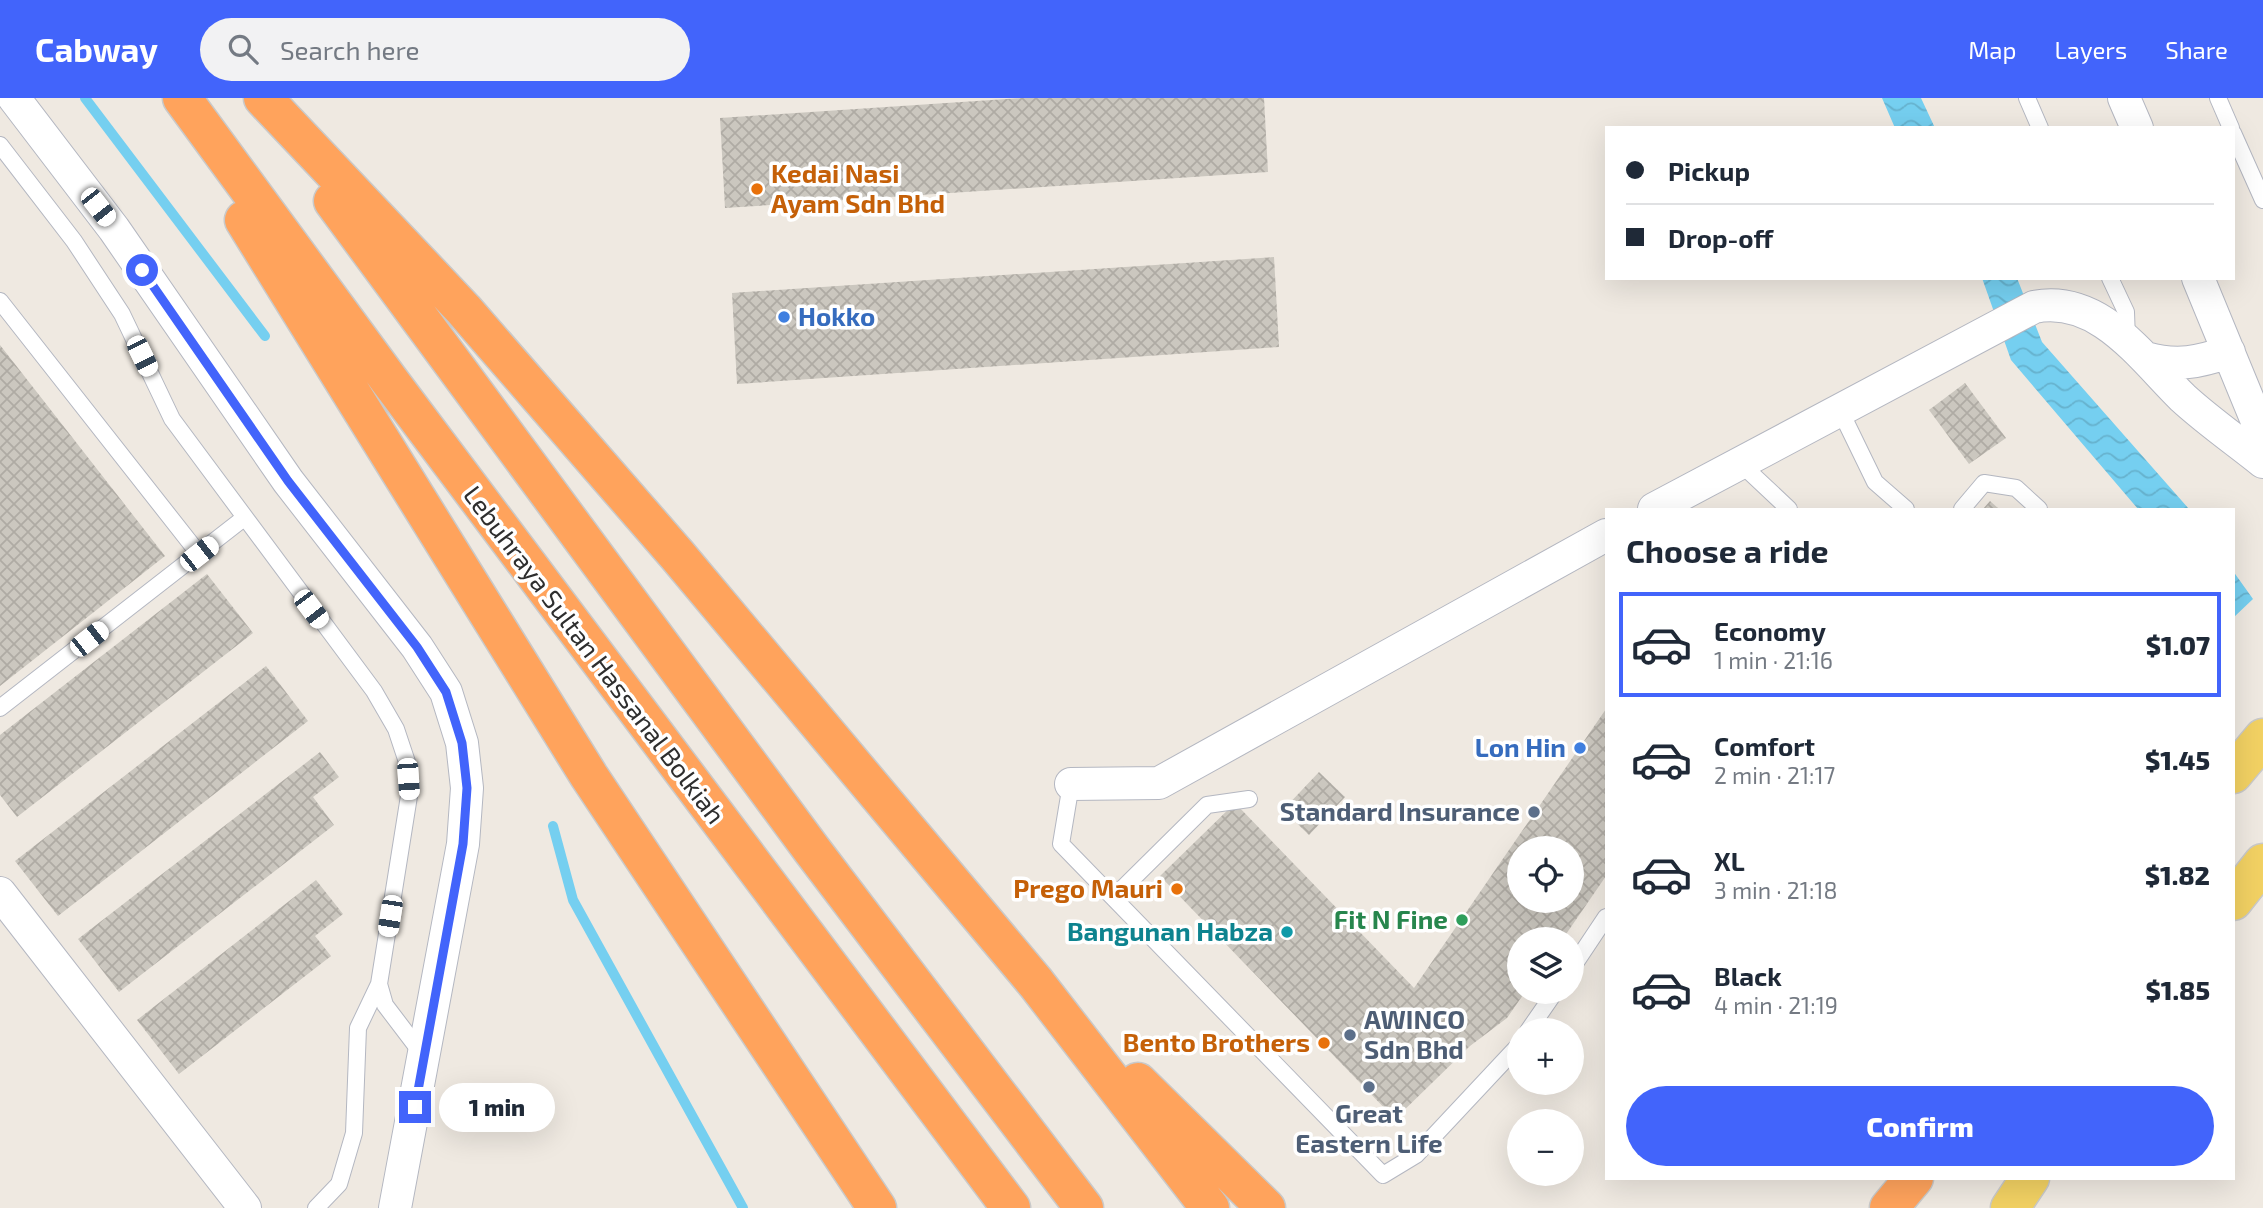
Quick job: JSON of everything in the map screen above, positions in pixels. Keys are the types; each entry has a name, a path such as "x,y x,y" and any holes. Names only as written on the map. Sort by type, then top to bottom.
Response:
{"highway":[{"path":"170,98 589,776 877,1208"},
{"name":"Lebuhraya Sultan Hassanal Bolkiah","path":"182,98 663,746 1012,1208"},
{"path":"257,98 812,850 1084,1208"},
{"path":"263,98 464,310 580,443 1036,983 1210,1208"},
{"path":"1036,983 1266,1208"},
{"path":"1889,1208 1912,1180"}],"main road":[{"path":"2235,772 2262,738"},
{"path":"2235,898 2263,863"},
{"path":"1912,1208 1931,1180"},
{"path":"2010,1208 2029,1180"}],"street":[{"path":"14,98 114,229 288,481 417,647 446,692 462,743 467,788 463,844 395,1208"},
{"path":"2199,280 2263,436"},
{"path":"1656,508 1839,408 2034,307 2052,303 2073,306 2094,314 2137,351 2184,399 2263,462"},
{"path":"2137,351 2168,364 2196,363 2229,352"},
{"path":"1071,784 1159,783 1605,536"},
{"path":"0,893 245,1208"}],"lane":[{"path":"2027,98 2039,126"},
{"path":"2218,98 2230,126"},
{"path":"2235,137 2263,200"},
{"path":"0,145 81,251 121,314 172,419 374,691 396,729 407,762 409,796 379,984 358,1028 354,1133 339,1184 316,1208"},
{"path":"2111,280 2126,312 2137,351"},
{"path":"0,301 199,554"},
{"path":"1839,408 1875,482 1905,508"},
{"path":"1740,463 1788,508"},
{"path":"1963,508 1984,483 2016,488 2038,508"},
{"path":"0,708 244,518"},
{"path":"1071,784 1062,844 1383,1175 1416,1155 1507,1058"},
{"path":"1114,898 1207,805 1250,799"},
{"path":"1584,950 1605,918"},
{"path":"379,984 385,1005 425,1057"}],"water":[{"path":"1882,98 1921,98 1934,126 1894,126"},
{"path":"1983,280 2018,280 2042,342 2188,508 2137,508 2011,360"},
{"path":"2235,574 2253,599 2235,616"}],"building":[{"path":"1022,98 1264,98 1268,172 725,208 720,118"},
{"path":"1274,257 1279,347 737,384 732,293"},
{"path":"0,345 165,556 0,686"},
{"path":"1965,383 2006,438 1969,464 1929,410"},
{"path":"1990,501 1998,508 1984,508"},
{"path":"207,574 253,633 17,817 0,795 0,735"},
{"path":"266,666 308,721 58,916 15,861"},
{"name":"Bangunan Habza","path":"1605,710 1605,877 1584,908 1584,836 1519,836"},
{"path":"320,752 339,777 313,797 334,825 119,992 78,939"},
{"path":"1319,772 1345,797 1309,835 1283,810"},
{"name":"Bangunan Habza","path":"1235,803 1414,988 1507,853 1507,913 1581,913 1571,927 1507,927 1507,1004 1517,1004 1507,1018 1470,1046 1395,1119 1160,876"},
{"path":"316,880 343,914 315,936 331,956 179,1074 137,1020"}],"waterway":[{"path":"85,98 265,336"},
{"path":"553,826 573,900 743,1208"}],"place":[{"name":"Kedai Nasi Ayam Sdn Bhd","path":"757,189"},
{"name":"Hokko","path":"784,317"},
{"name":"Lon Hin","path":"1580,748"},
{"name":"Standard Insurance","path":"1534,812"},
{"name":"Prego Mauri","path":"1177,889"},
{"name":"Fit N Fine","path":"1462,920"},
{"name":"Bangunan Habza","path":"1287,932"},
{"name":"AWINCO Sdn Bhd","path":"1350,1035"},
{"name":"Bento Brothers","path":"1324,1043"},
{"name":"Great Eastern Life","path":"1369,1087"}],"route":[{"path":"142,270 288,481 417,647 446,692 462,743 467,788 463,844 415,1107"}]}
